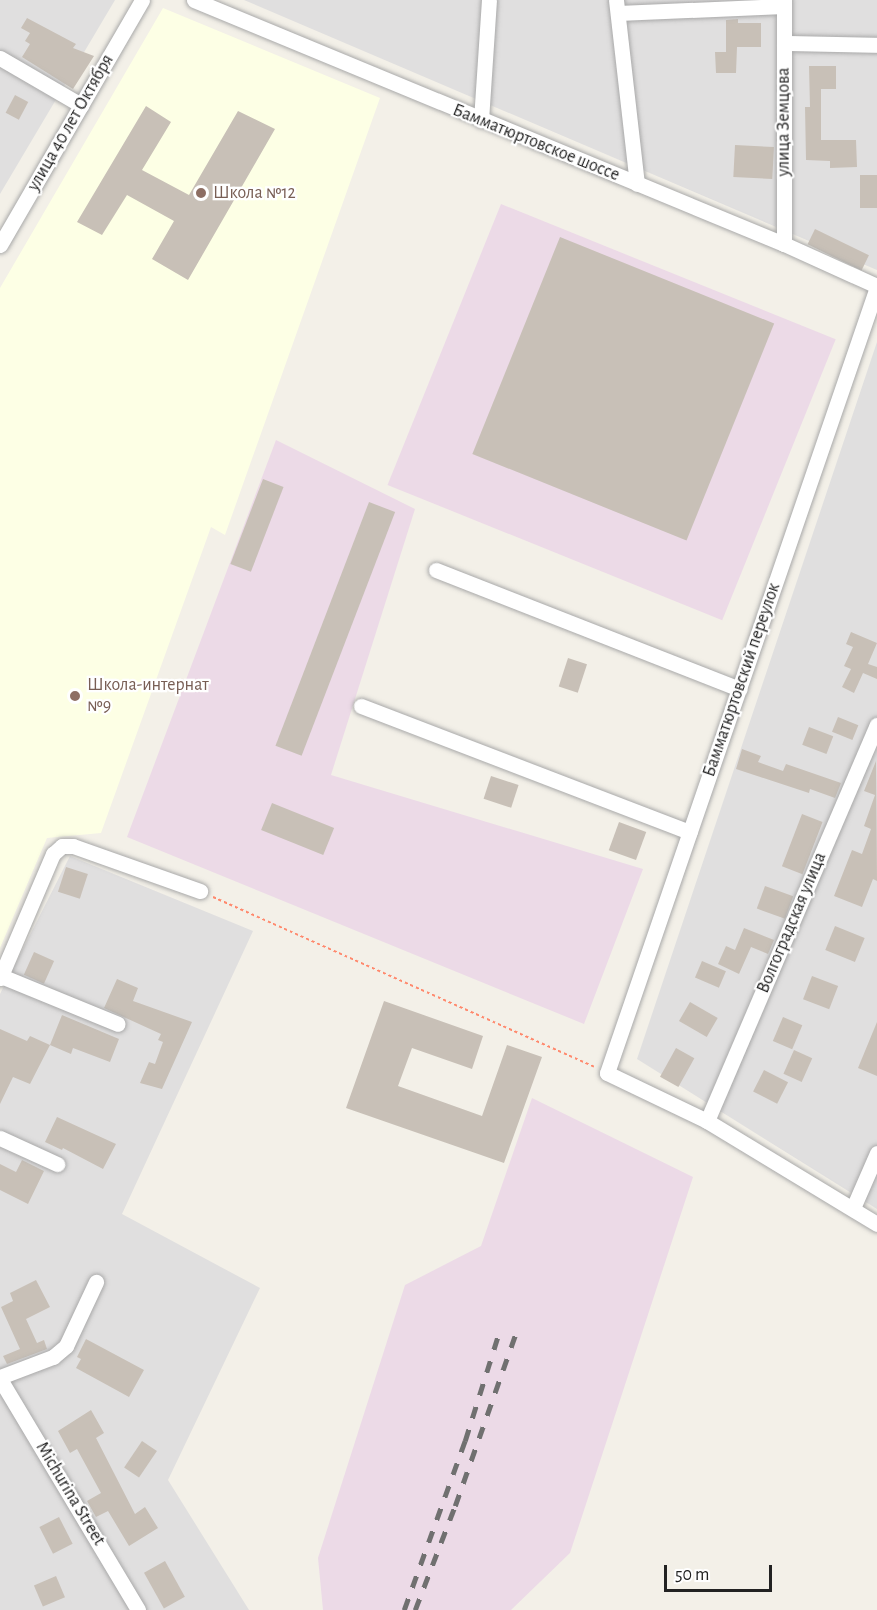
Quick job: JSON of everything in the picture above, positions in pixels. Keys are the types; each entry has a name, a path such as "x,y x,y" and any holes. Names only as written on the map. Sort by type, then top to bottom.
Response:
{"street":[{"name":"улица 40 лет Октября","path":"0,244 142,0"},
{"name":"Бамматюртовское шоссе","path":"194,0 783,244 877,287"},
{"path":"481,120 489,0"},
{"path":"637,184 617,6 784,3"},
{"name":"улица Земцова","path":"783,244 784,3"},
{"path":"784,44 877,45"},
{"path":"0,58 81,105"},
{"name":"Бамматюртовский переулок","path":"608,1073 877,287"},
{"path":"436,570 739,689"},
{"path":"361,706 690,832"},
{"name":"Волгоградская улица","path":"706,1121 877,725"},
{"path":"118,1024 1,977 53,854 62,846 73,846 200,891"},
{"path":"608,1073 706,1121 877,1224"},
{"path":"0,1138 57,1164"},
{"path":"853,1208 877,1153"},
{"path":"0,1378 53,1357 66,1346 96,1282"},
{"name":"Michurina Street","path":"0,1378 138,1610"}],"path":[{"path":"200,891 608,1073"}],"shaded area":[{"path":"0,0 115,0 0,194"},
{"path":"244,0 877,0 877,270"},
{"name":"Школа №12","path":"163,8 380,98 225,535 211,527 101,833 47,838 0,948 0,288"},
{"path":"501,204 836,339 722,620 387,485"},
{"path":"877,342 877,1209 637,1059"},
{"path":"276,440 415,509 331,775 643,869 584,1024 127,837"},
{"path":"70,856 253,931 122,1214 260,1288 168,1480 249,1610 0,1610 0,994"},
{"path":"532,1098 693,1177 570,1553 511,1610 323,1610 318,1558 405,1285 481,1246"}],"building":[{"path":"27,18 76,44 73,48 94,56 73,89 22,57 30,44 25,41 30,33 21,28"},
{"path":"738,19 738,23 761,23 761,47 737,47 736,73 716,73 715,52 726,52 726,20"},
{"path":"809,66 836,66 836,89 821,89 821,140 856,140 857,167 830,168 830,161 806,160 805,107 810,107"},
{"path":"15,95 28,102 19,120 6,113"},
{"path":"146,106 171,122 142,170 189,195 238,111 275,129 188,280 152,259 174,221 127,195 102,235 77,222"},
{"path":"735,145 774,147 772,179 733,177"},
{"path":"860,175 877,175 877,208 860,208"},
{"path":"815,229 869,255 861,271 808,244"},
{"path":"560,237 774,324 687,540 472,454"},
{"path":"263,479 284,487 251,572 230,564"},
{"path":"369,502 395,512 302,756 275,746"},
{"path":"851,632 877,643 868,664 877,667 877,679 863,673 854,693 842,687 851,669 844,666 853,647 846,644"},
{"path":"568,658 587,664 578,693 559,687"},
{"path":"838,717 858,725 852,740 832,732"},
{"path":"809,727 833,736 826,754 802,745"},
{"path":"742,749 761,756 758,762 783,771 786,764 841,783 835,798 810,789 809,793 736,769"},
{"path":"876,761 877,881 873,879 862,907 834,896 852,850 862,854 871,829 864,826 875,795 864,791"},
{"path":"491,776 519,785 511,808 484,799"},
{"path":"272,803 334,828 323,855 261,830"},
{"path":"802,814 823,822 802,874 782,866"},
{"path":"619,822 646,832 636,860 609,850"},
{"path":"66,867 88,874 80,899 58,892"},
{"path":"765,886 793,896 785,919 757,909"},
{"path":"835,926 865,938 855,962 825,950"},
{"path":"744,928 774,940 768,954 751,947 739,974 718,964 726,946 735,950"},
{"path":"34,952 54,961 44,984 24,975"},
{"path":"702,961 726,971 719,988 695,978"},
{"path":"812,976 838,986 829,1009 803,999"},
{"path":"117,979 138,988 133,1001 192,1022 162,1089 140,1083 149,1062 155,1064 163,1042 158,1040 161,1034 104,1008"},
{"path":"384,1001 483,1036 472,1069 412,1048 398,1086 482,1116 507,1045 542,1057 504,1163 346,1108"},
{"path":"690,1002 718,1018 707,1037 679,1021"},
{"path":"62,1015 119,1039 110,1062 73,1048 71,1054 50,1045"},
{"path":"783,1017 802,1025 792,1049 773,1041"},
{"path":"877,1022 877,1076 858,1068"},
{"path":"0,1029 27,1041 30,1036 50,1045 30,1084 13,1077 0,1104"},
{"path":"676,1048 694,1058 678,1087 660,1077"},
{"path":"794,1050 812,1058 802,1082 783,1074"},
{"path":"764,1070 788,1082 777,1104 753,1091"},
{"path":"57,1117 116,1144 103,1169 63,1148 62,1150 45,1142"},
{"path":"22,1160 44,1171 28,1204 0,1190 0,1164 16,1172"},
{"path":"36,1280 50,1307 26,1319 37,1343 44,1340 47,1349 7,1364 3,1356 20,1349 1,1307 13,1301 10,1293"},
{"path":"86,1339 144,1370 129,1397 76,1368 81,1359 77,1357"},
{"path":"91,1410 104,1433 96,1438 135,1514 145,1507 158,1528 129,1546 108,1511 96,1517 87,1501 101,1493 77,1449 70,1453 58,1431"},
{"path":"142,1441 157,1451 139,1478 124,1468"},
{"path":"59,1517 73,1544 53,1554 39,1527"},
{"path":"165,1561 185,1597 164,1608 144,1573"},
{"path":"56,1576 65,1597 43,1607 34,1585"}],"railway":[{"path":"404,1610 465,1441 500,1329"},
{"path":"415,1610 455,1506 517,1330"}],"place":[{"name":"Школа №12","path":"201,193"},
{"name":"Школа-интернат №9","path":"75,696"}]}
